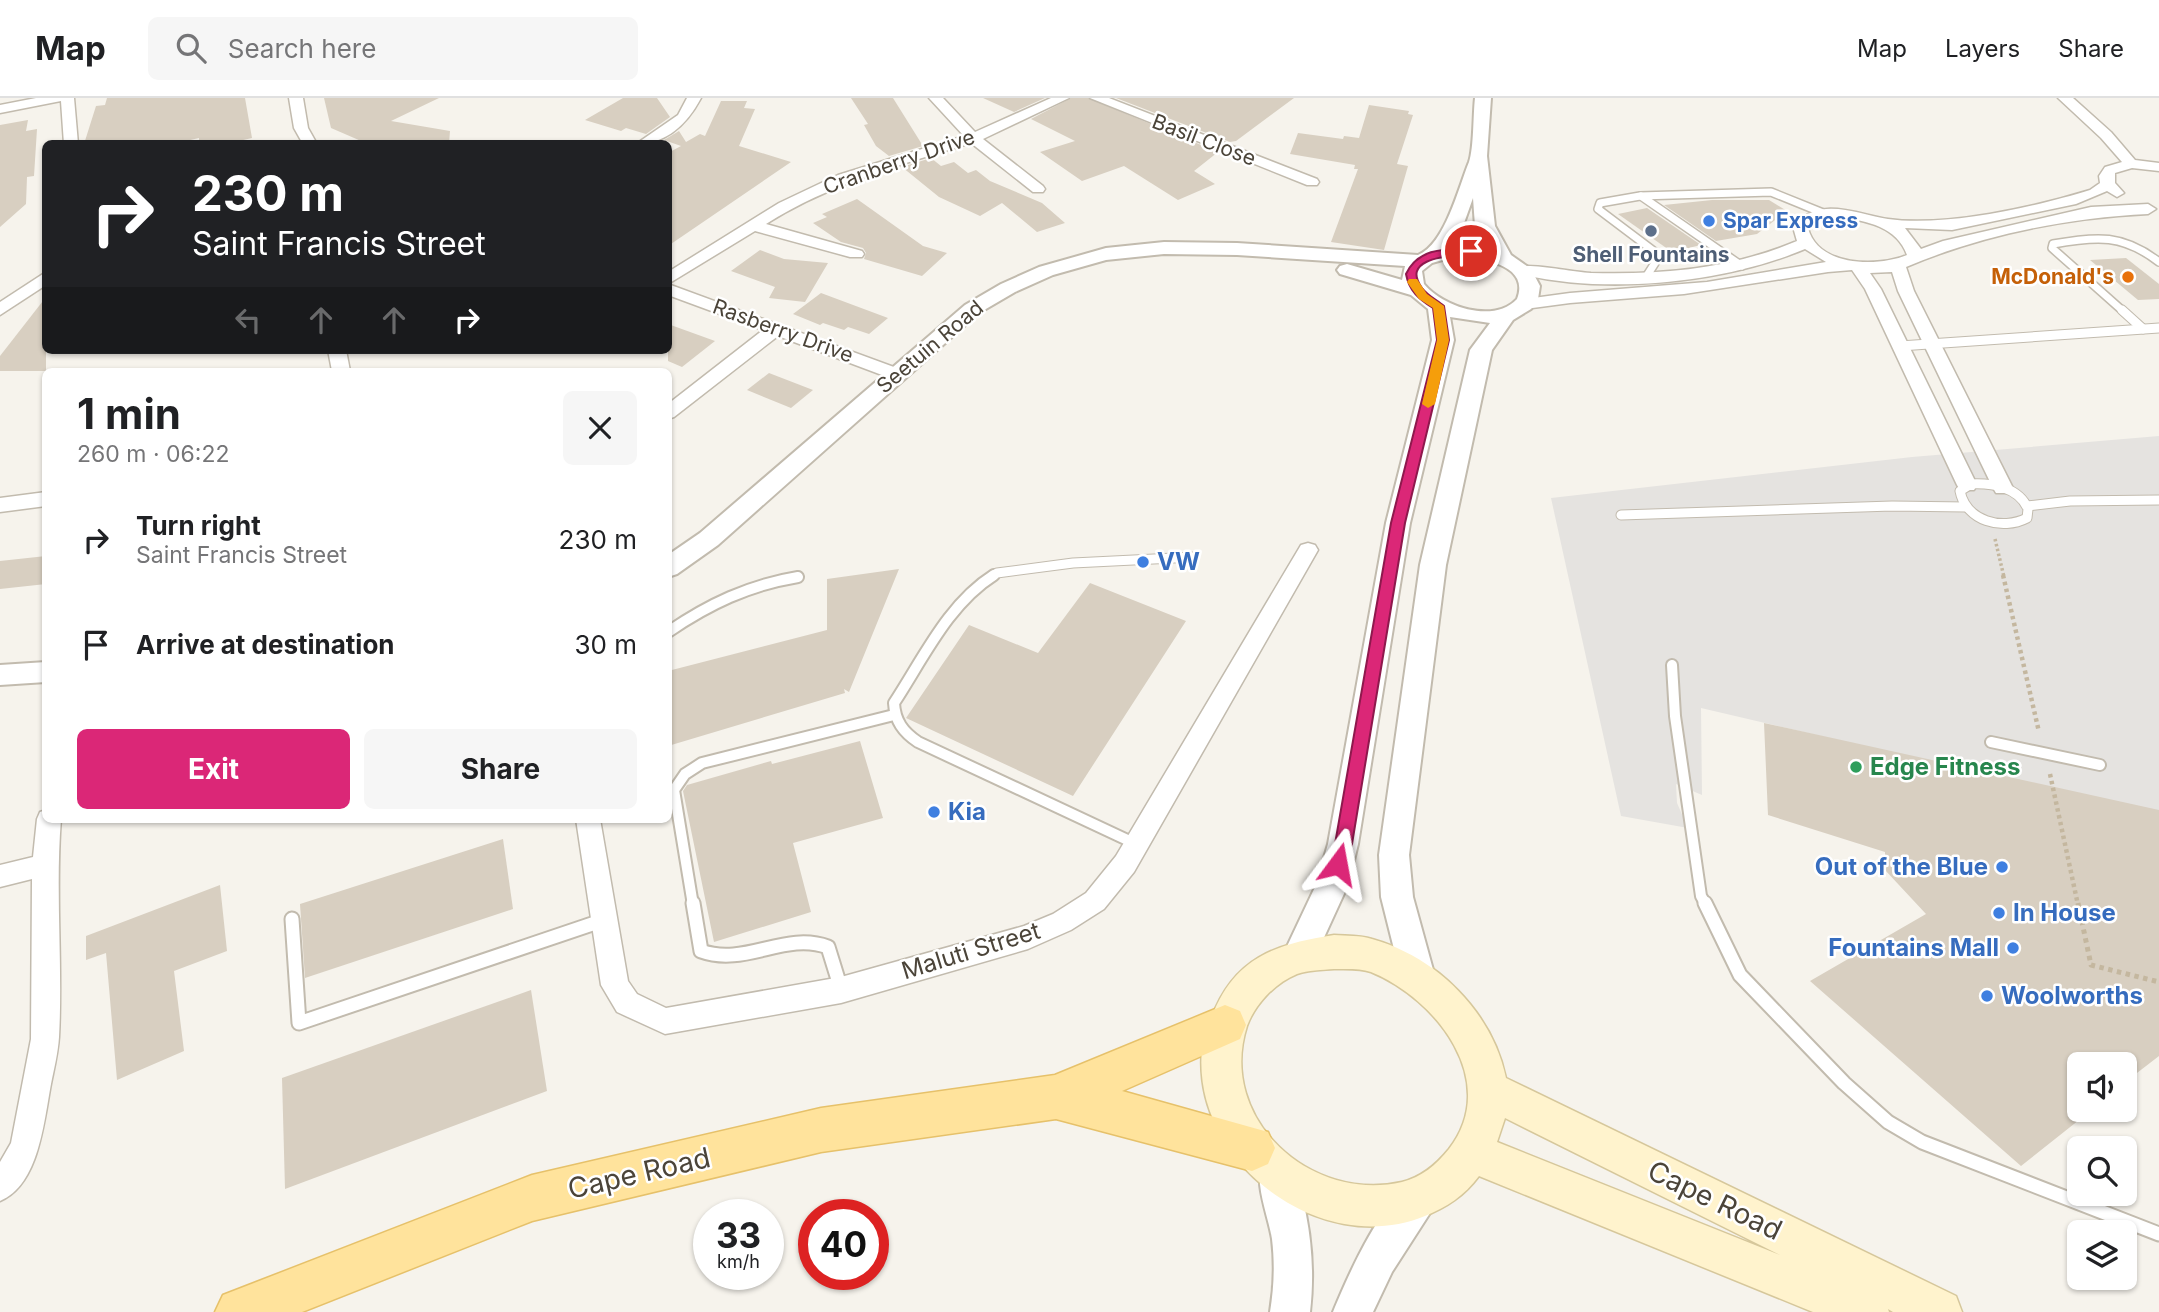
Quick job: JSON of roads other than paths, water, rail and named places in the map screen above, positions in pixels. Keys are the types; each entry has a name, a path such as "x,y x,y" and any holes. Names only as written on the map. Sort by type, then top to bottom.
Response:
{"main road":[{"name":"Cape Road","path":"1334,952 1372,955 1418,977 1445,1001 1471,1037 1481,1058 1489,1090 1484,1124 1473,1153 1450,1181 1417,1200 1380,1208 1339,1204 1300,1189 1264,1160 1240,1132 1224,1096 1219,1059 1225,1025 1242,994 1267,971 1298,957 1334,952"},
{"name":"Cape Road","path":"240,1312 532,1198 821,1130 1056,1097 1225,1025"},
{"name":"Cape Road","path":"1489,1090 1940,1312"},
{"name":"Cape Road","path":"1056,1097 1156,1121 1264,1160"},
{"name":"Cape Road","path":"1473,1153 1867,1312"}],"street":[{"path":"0,109 57,98"},
{"path":"67,98 71,140"},
{"path":"296,98 302,128 308,140"},
{"path":"649,140 683,118 694,98"},
{"path":"936,98 972,138 1038,189"},
{"name":"Cranberry Drive","path":"672,276 784,206 844,178 972,138 1062,98"},
{"name":"Basil Close","path":"1097,98 1312,182"},
{"path":"1418,977 1397,897 1394,855 1433,565 1481,349 1531,296 1531,286 1485,226 1478,156 1483,98"},
{"path":"2065,98 2106,135 2131,164"},
{"path":"1298,957 1332,885 1343,844 1391,562 1443,340 1429,299 1414,286 1411,274 1429,257 1455,223 1478,156"},
{"path":"2153,211 2128,200 2108,184 2106,176 2110,170 2131,164 2159,167"},
{"path":"1967,485 1873,289 1852,266 1828,258 1804,244 1799,232 1801,223 1809,217 1823,213 1859,215 1882,222 1918,226 1952,225 2076,200 2095,193 2108,184"},
{"path":"1248,251 1360,272 1458,313 1515,310 1559,298 1710,286 1800,269 1898,267 1943,246 2091,212 2153,211"},
{"path":"1882,222 1907,237 1914,246 1916,257"},
{"path":"752,225 856,254"},
{"path":"1248,251 1360,259 1429,257 1471,251 1513,265 1587,280 1646,277 1742,265 1781,256 1804,244"},
{"name":"Seetuin Road","path":"672,565 709,539 972,309 1003,290 1056,268 1126,251 1183,248 1248,251"},
{"path":"1898,267 2003,488"},
{"path":"0,310 42,280"},
{"name":"Rasberry Drive","path":"672,290 896,374"},
{"path":"672,410 777,328"},
{"path":"1934,417 1968,417"},
{"path":"0,505 42,500"},
{"name":"Maluti Street","path":"589,823 615,985 619,995 627,1003 665,1021 841,990 1028,937 1062,922 1095,901 1125,864 1308,550"},
{"path":"0,676 42,672"},
{"path":"0,1186 13,1170 25,1146 45,1039 45,865 49,823"},
{"path":"0,876 45,865"},
{"path":"1264,1160 1294,1251 1290,1312"},
{"path":"1353,1312 1378,1258 1417,1200"}],"lane":[{"path":"1646,277 1655,263 1655,251 1597,206 1640,196 1771,192 1823,213"},
{"path":"1640,196 1742,265"},
{"path":"2144,329 2052,248 2053,244 2057,243 2112,237 2133,242 2159,262"},
{"path":"1900,346 2159,328"},
{"path":"1980,483 2003,488 2027,506 2027,518 2013,524 1991,522 1966,507 1960,498 1960,491 1967,485 1980,483"},
{"path":"2027,506 2070,501 2159,500"},
{"path":"1621,515 1892,506 1966,507"},
{"path":"1136,844 918,742 908,735 894,715 894,703 951,616 988,577 997,573 1073,563 1194,556"},
{"path":"672,630 741,589 763,581 798,577"},
{"path":"1672,665 1675,716 1702,896 1740,975 1844,1083 1888,1122 1922,1142 2159,1234"},
{"path":"841,990 828,947 815,941 733,957 713,958 701,951 674,790 688,769 702,763 894,715"},
{"path":"1991,743 2100,765"},
{"path":"292,919 299,1023 604,920"}],"place":[{"name":"Spar Express","path":"1709,221"},
{"name":"Shell Fountains","path":"1651,231"},
{"name":"McDonald's","path":"2128,277"},
{"name":"VW","path":"1143,562"},
{"name":"Edge Fitness","path":"1856,767"},
{"name":"Kia","path":"934,812"},
{"name":"Out of the Blue","path":"2002,867"},
{"name":"In House","path":"1999,913"},
{"name":"Fountains Mall","path":"2013,948"},
{"name":"Woolworths","path":"1987,996"}]}
